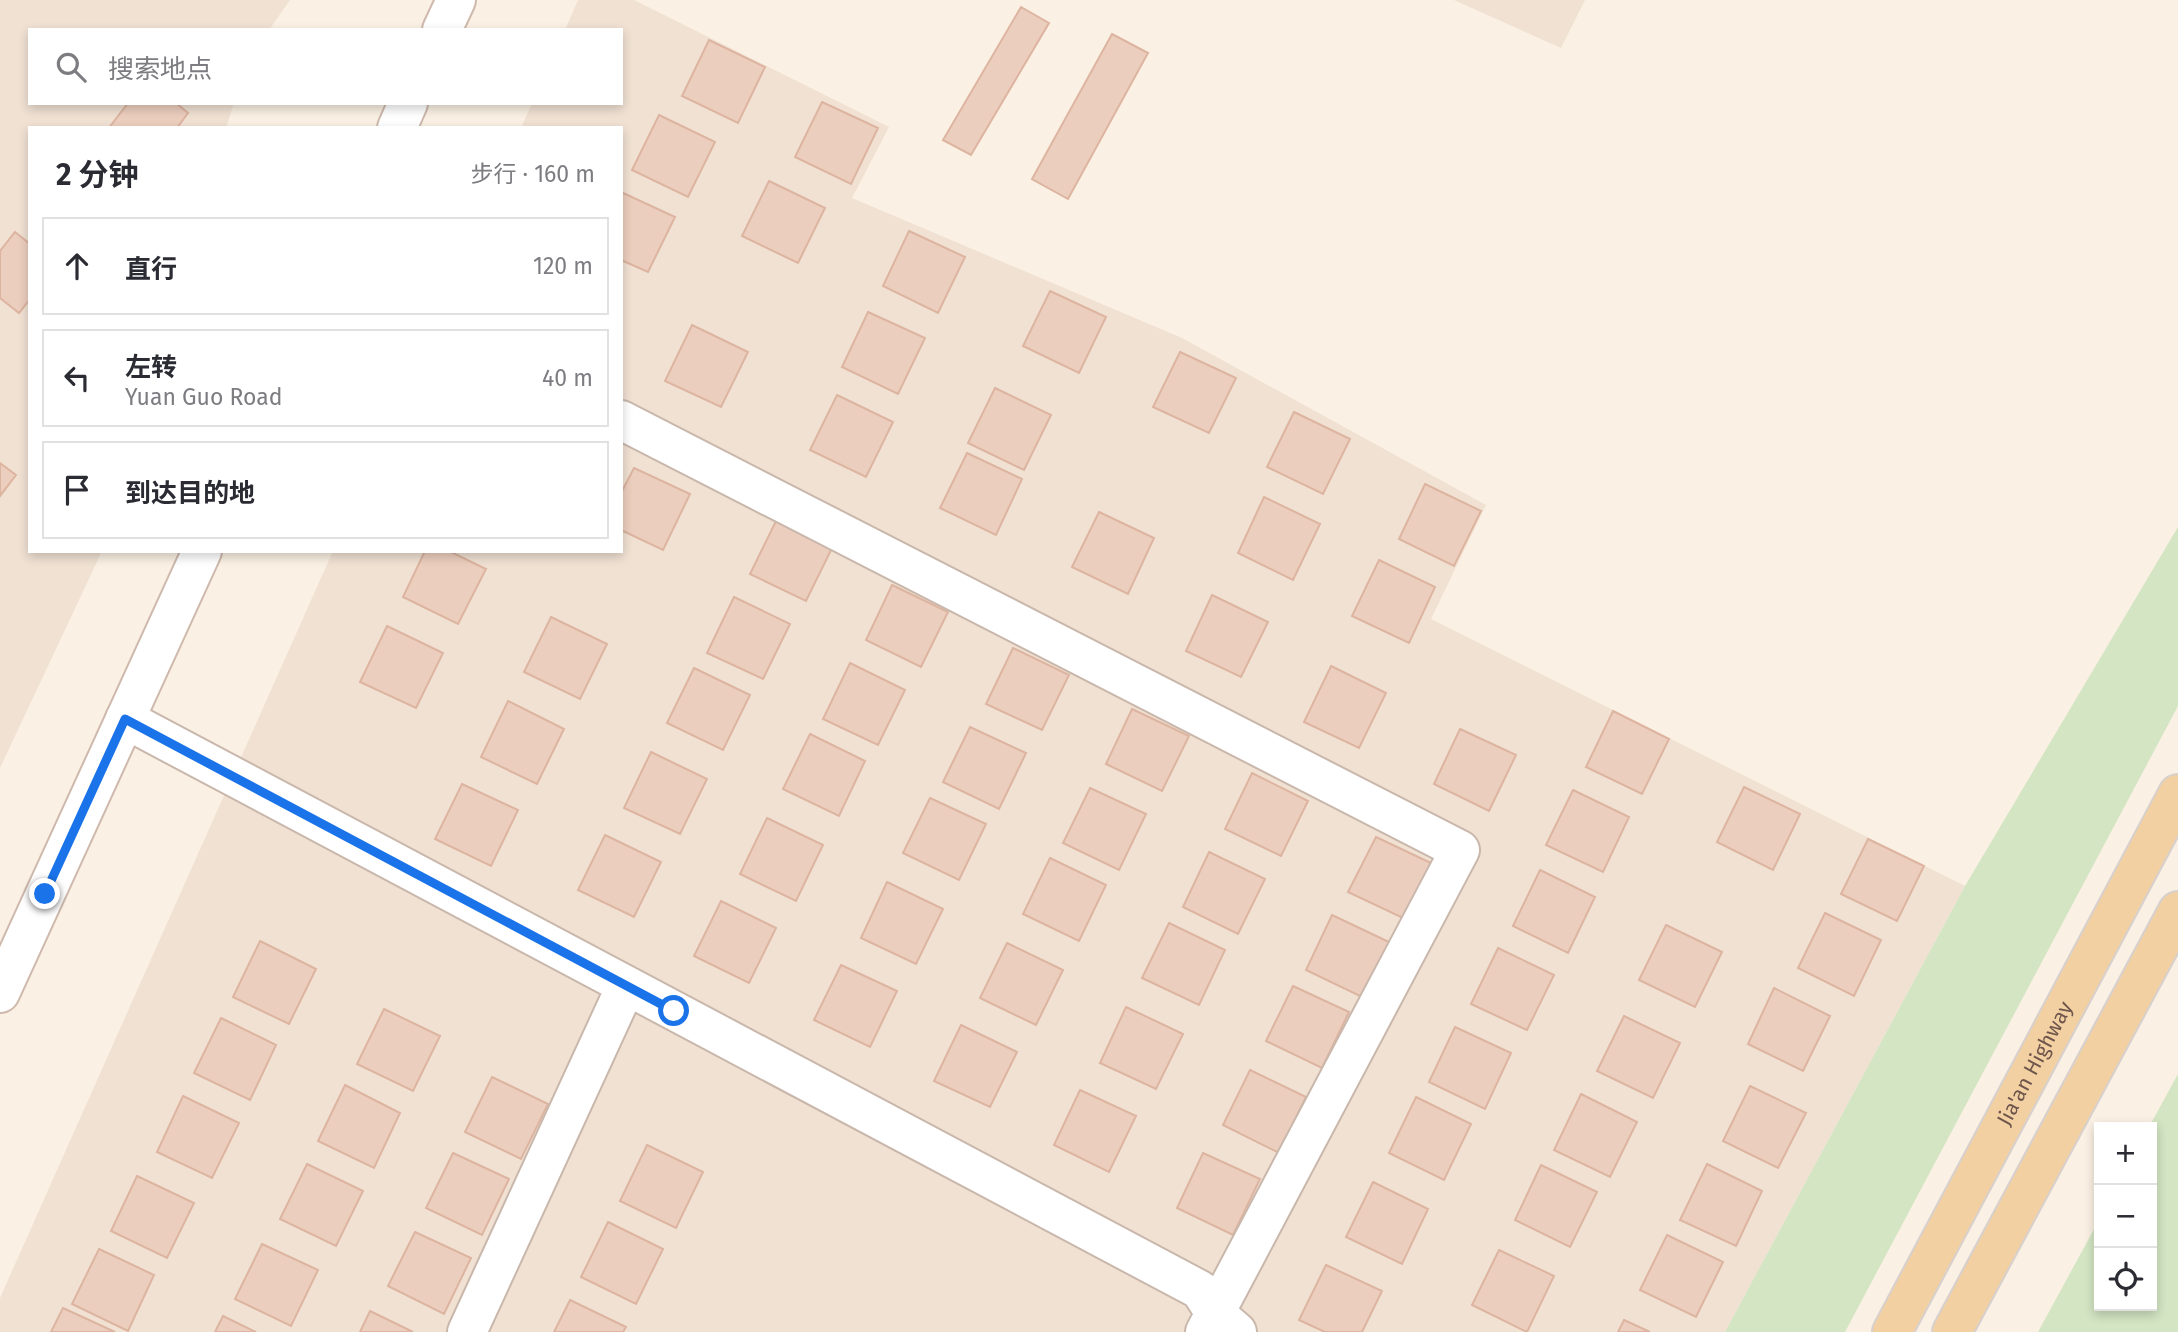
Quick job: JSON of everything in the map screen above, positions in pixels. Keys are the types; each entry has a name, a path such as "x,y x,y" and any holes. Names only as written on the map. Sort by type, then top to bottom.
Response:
{"main road":[{"name":"Jia'an Highway","path":"1892,1332 2178,794"},
{"path":"1952,1332 2178,911"}],"street":[{"path":"443,28 456,0"},
{"path":"398,126 407,105"},
{"path":"623,421 1460,850 1219,1326"},
{"path":"0,993 201,553"},
{"path":"125,719 1200,1290 1219,1326"},
{"path":"467,1332 626,986"}],"shaded area":[{"path":"0,0 290,0 270,28 28,28 28,105 233,105 227,126 28,126 28,553 101,553 0,768"},
{"path":"578,0 634,0 889,127 852,198 1182,338 1486,505 1431,619 1965,886 1725,1332 0,1332 0,1298 332,553 623,553 623,126 522,126 531,105 623,105 623,28 566,28"},
{"path":"1454,0 1585,0 1561,48"}],"green space":[{"path":"2178,527 2178,706 1845,1332 1725,1332 1965,886"},
{"path":"2178,1074 2178,1332 2038,1332 2094,1229 2094,1311 2157,1311 2157,1122 2152,1122"}],"building":[{"path":"1021,7 1049,23 971,155 943,140"},
{"path":"1112,34 1148,53 1068,199 1032,179"},
{"path":"709,40 765,67 738,123 682,96"},
{"path":"822,102 878,128 851,184 795,157"},
{"path":"126,105 178,105 188,113 178,126 111,126"},
{"path":"659,115 715,142 688,197 632,170"},
{"path":"769,181 825,208 798,263 742,236"},
{"path":"623,193 675,217 648,272 623,261"},
{"path":"909,231 965,257 938,313 883,286"},
{"path":"15,232 28,242 28,302 19,313 0,298 0,251"},
{"path":"1050,291 1106,317 1079,373 1023,346"},
{"path":"868,312 925,338 898,394 842,367"},
{"path":"692,325 748,352 721,407 665,381"},
{"path":"1180,352 1236,378 1209,433 1153,407"},
{"path":"995,388 1051,415 1024,470 968,443"},
{"path":"837,395 893,422 866,477 810,450"},
{"path":"1294,412 1350,439 1323,494 1267,467"},
{"path":"967,453 1022,479 996,535 940,508"},
{"path":"0,463 16,475 0,496"},
{"path":"634,468 690,494 663,550 623,531 623,489"},
{"path":"1425,484 1481,511 1454,566 1399,539"},
{"path":"1264,497 1320,524 1293,580 1238,553"},
{"path":"1099,512 1154,538 1128,594 1072,567"},
{"path":"777,519 833,546 806,601 750,574"},
{"path":"424,553 453,553 486,569 458,624 403,597"},
{"path":"1379,560 1435,587 1409,643 1352,616"},
{"path":"892,585 948,612 921,667 866,640"},
{"path":"1212,595 1268,622 1241,677 1186,651"},
{"path":"734,597 790,624 763,679 707,653"},
{"path":"551,617 607,644 580,699 524,672"},
{"path":"387,626 443,653 416,708 360,682"},
{"path":"1013,648 1069,675 1042,730 986,704"},
{"path":"850,663 905,690 878,745 823,719"},
{"path":"1331,666 1386,693 1359,748 1304,722"},
{"path":"694,668 750,695 723,750 667,723"},
{"path":"508,701 564,729 537,784 481,757"},
{"path":"1132,709 1189,736 1162,791 1106,764"},
{"path":"1613,711 1669,739 1642,794 1586,767"},
{"path":"970,727 1026,753 999,809 943,782"},
{"path":"1460,729 1516,755 1489,811 1434,784"},
{"path":"810,734 865,761 839,816 783,789"},
{"path":"651,752 707,779 680,834 624,808"},
{"path":"1252,773 1308,801 1281,856 1225,829"},
{"path":"462,784 518,810 491,866 435,839"},
{"path":"1744,787 1800,814 1773,870 1717,842"},
{"path":"1090,788 1146,814 1119,870 1063,843"},
{"path":"1573,790 1629,817 1603,872 1546,845"},
{"path":"930,798 986,824 959,880 903,853"},
{"path":"767,818 823,845 796,901 740,874"},
{"path":"605,835 661,862 634,917 578,890"},
{"path":"1376,837 1431,863 1405,919 1348,892"},
{"path":"1868,839 1924,866 1897,921 1841,894"},
{"path":"1209,852 1265,879 1238,934 1183,907"},
{"path":"1050,858 1106,885 1079,941 1023,914"},
{"path":"1540,870 1595,897 1568,953 1513,926"},
{"path":"887,882 943,909 916,964 861,938"},
{"path":"721,901 776,928 749,983 694,956"},
{"path":"1825,913 1881,940 1854,996 1798,968"},
{"path":"1332,915 1389,942 1362,997 1306,970"},
{"path":"1169,923 1225,950 1199,1005 1142,978"},
{"path":"1666,925 1722,952 1695,1007 1639,980"},
{"path":"260,941 316,969 289,1024 233,997"},
{"path":"1007,943 1063,970 1036,1025 980,998"},
{"path":"1498,948 1554,975 1527,1030 1471,1004"},
{"path":"841,965 897,991 870,1047 814,1020"},
{"path":"1293,986 1349,1012 1322,1068 1266,1041"},
{"path":"1774,988 1830,1016 1803,1071 1748,1044"},
{"path":"1126,1007 1183,1034 1156,1089 1100,1063"},
{"path":"384,1009 440,1036 413,1091 357,1064"},
{"path":"1624,1016 1680,1043 1653,1098 1597,1071"},
{"path":"221,1018 276,1045 250,1100 194,1073"},
{"path":"961,1025 1017,1052 990,1107 934,1081"},
{"path":"1455,1027 1511,1053 1485,1109 1429,1082"},
{"path":"1250,1070 1306,1097 1279,1153 1223,1125"},
{"path":"492,1077 548,1104 521,1159 465,1132"},
{"path":"345,1085 400,1113 374,1168 318,1141"},
{"path":"1750,1086 1806,1113 1778,1168 1723,1141"},
{"path":"1080,1090 1136,1116 1109,1172 1054,1145"},
{"path":"1581,1094 1637,1122 1610,1177 1554,1150"},
{"path":"183,1096 239,1123 212,1178 157,1152"},
{"path":"1416,1097 1471,1124 1444,1180 1389,1153"},
{"path":"647,1145 703,1172 676,1228 620,1201"},
{"path":"453,1153 509,1179 482,1235 426,1208"},
{"path":"1203,1153 1260,1179 1233,1235 1177,1208"},
{"path":"307,1164 363,1191 336,1246 280,1219"},
{"path":"1707,1164 1762,1191 1736,1246 1680,1220"},
{"path":"1541,1165 1597,1192 1570,1247 1515,1220"},
{"path":"137,1176 194,1203 167,1258 111,1231"},
{"path":"1373,1182 1428,1209 1402,1264 1346,1237"},
{"path":"608,1222 663,1249 636,1304 581,1277"},
{"path":"415,1232 471,1258 444,1314 388,1286"},
{"path":"1667,1235 1723,1262 1696,1317 1640,1290"},
{"path":"262,1244 318,1270 291,1326 235,1299"},
{"path":"99,1249 154,1275 128,1331 72,1304"},
{"path":"1499,1250 1554,1276 1527,1332 1472,1305"},
{"path":"1326,1265 1382,1291 1362,1332 1325,1332 1299,1320"},
{"path":"570,1300 626,1327 623,1332 554,1332"},
{"path":"63,1308 115,1332 51,1332"},
{"path":"370,1311 413,1332 360,1332"},
{"path":"223,1316 256,1332 215,1332"},
{"path":"1624,1320 1650,1332 1618,1332"}],"route":[{"path":"45,894 125,719 674,1011"}]}
